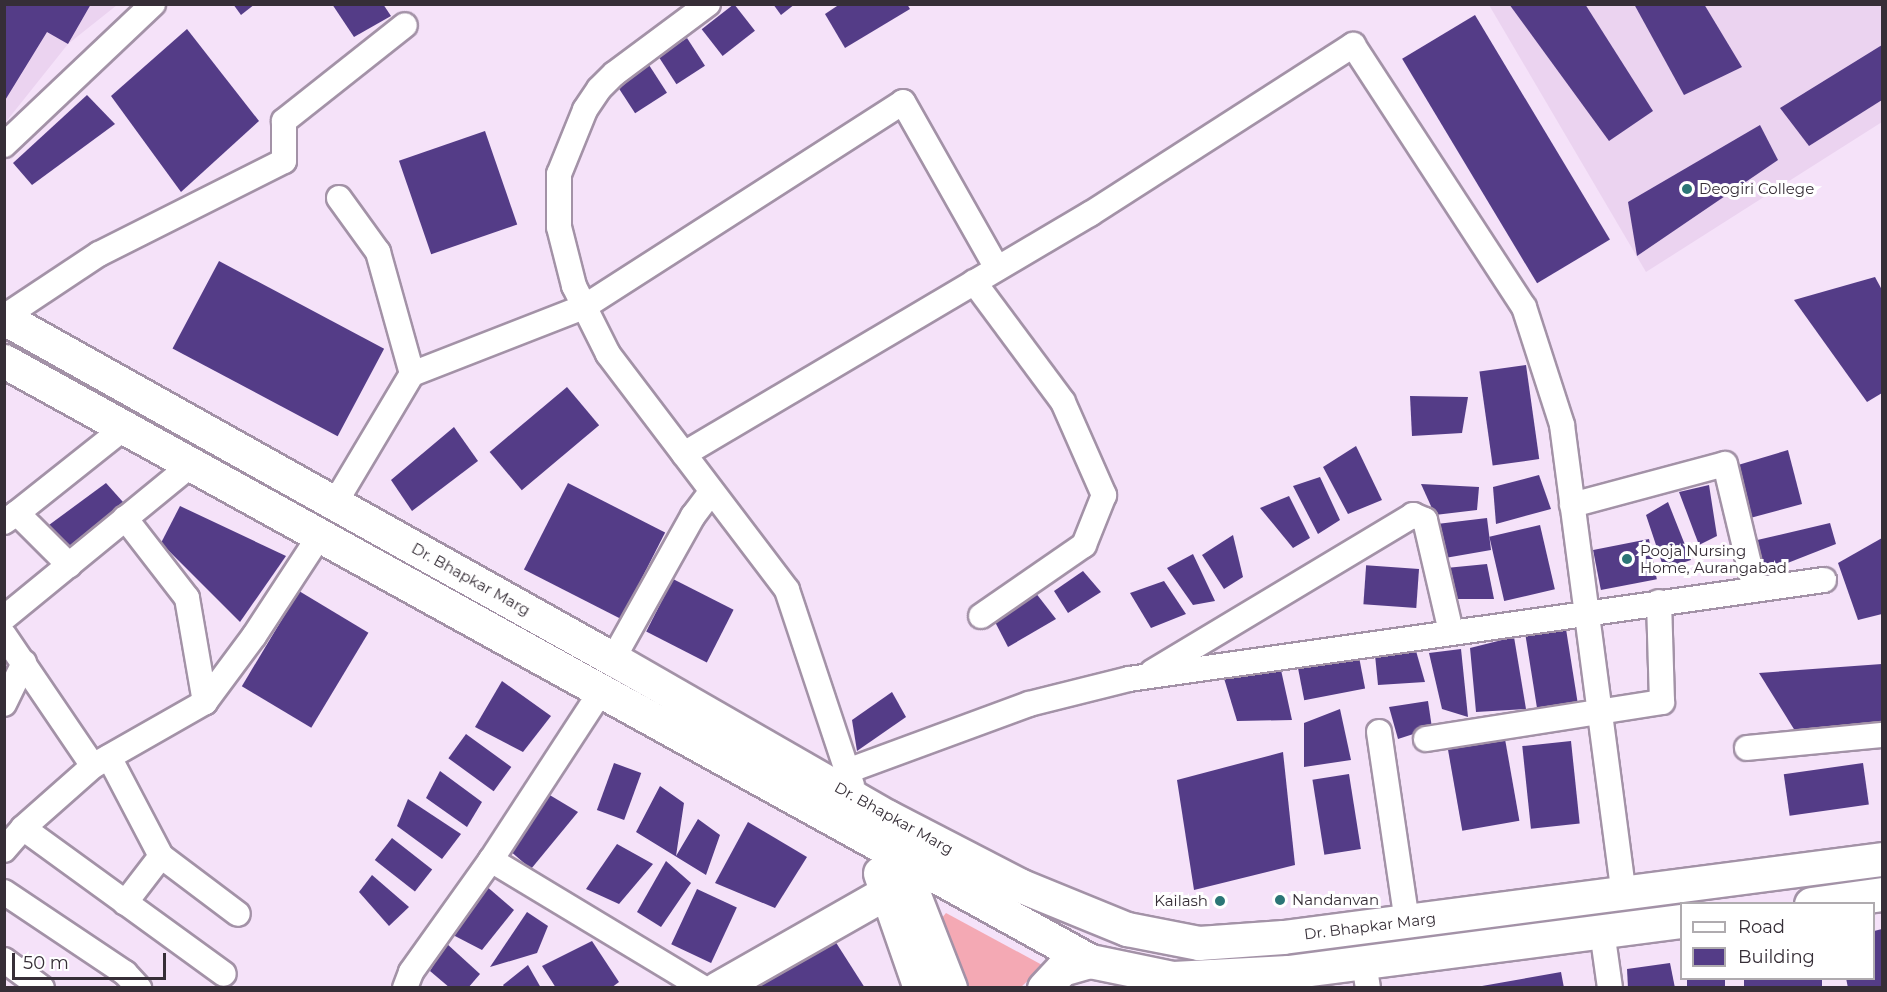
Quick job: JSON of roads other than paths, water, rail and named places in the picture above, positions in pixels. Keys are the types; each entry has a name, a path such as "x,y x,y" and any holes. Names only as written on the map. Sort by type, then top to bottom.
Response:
{"main road":[{"name":"Dr. Bhapkar Marg","path":"4,318 614,659 852,785 877,827"},
{"name":"Dr. Bhapkar Marg","path":"4,361 601,691 877,827 1127,929 1199,943 1283,937 1882,859"},
{"path":"877,827 950,987"},
{"name":"Dr. Bhapkar Marg","path":"898,876 1090,961 1160,982 1173,978 1288,972 1366,975 1496,945 1680,921"},
{"path":"898,876 914,985"},
{"path":"718,987 898,876"},
{"path":"1819,902 1882,894"},
{"path":"1491,910 1496,945"},
{"path":"1044,987 1062,969 1090,961"}],"street":[{"path":"4,145 153,4"},
{"path":"708,4 614,74 599,89 585,110 559,174 559,227 574,286 609,354 788,590 852,785 1029,704 1143,677 1824,580"},
{"path":"4,318 99,254 285,161 284,121 405,25"},
{"path":"684,454 1099,208 1353,45 1524,307 1562,425 1624,893"},
{"path":"335,503 412,374 584,307 903,102 997,268"},
{"path":"339,198 378,252 412,374"},
{"path":"974,282 1063,402 1104,495 1084,545 981,616"},
{"path":"69,565 11,518 125,427"},
{"path":"4,618 192,464"},
{"path":"1572,505 1725,464 1755,589"},
{"path":"614,659 693,516 712,491"},
{"path":"1143,677 1413,515 1425,520 1451,632"},
{"path":"125,518 188,598 205,702"},
{"path":"4,850 23,828 101,762 205,702 254,636 320,535"},
{"path":"1426,739 1662,702 1659,602"},
{"path":"4,635 101,762 161,856 238,914"},
{"path":"4,704 24,663"},
{"path":"405,987 411,972 491,860 601,691"},
{"path":"1379,732 1407,921"},
{"path":"1747,748 1882,735"},
{"path":"23,828 224,974"},
{"path":"125,903 161,856"},
{"path":"491,860 703,987"},
{"path":"4,892 133,985"},
{"path":"1602,931 1610,987"},
{"path":"4,960 42,987"}],"place":[{"name":"Deogiri College","path":"1687,189"},
{"name":"Pooja Nursing Home, Aurangabad","path":"1627,559"},
{"name":"Nandanvan","path":"1280,900"},
{"name":"Kailash","path":"1220,901"}]}
